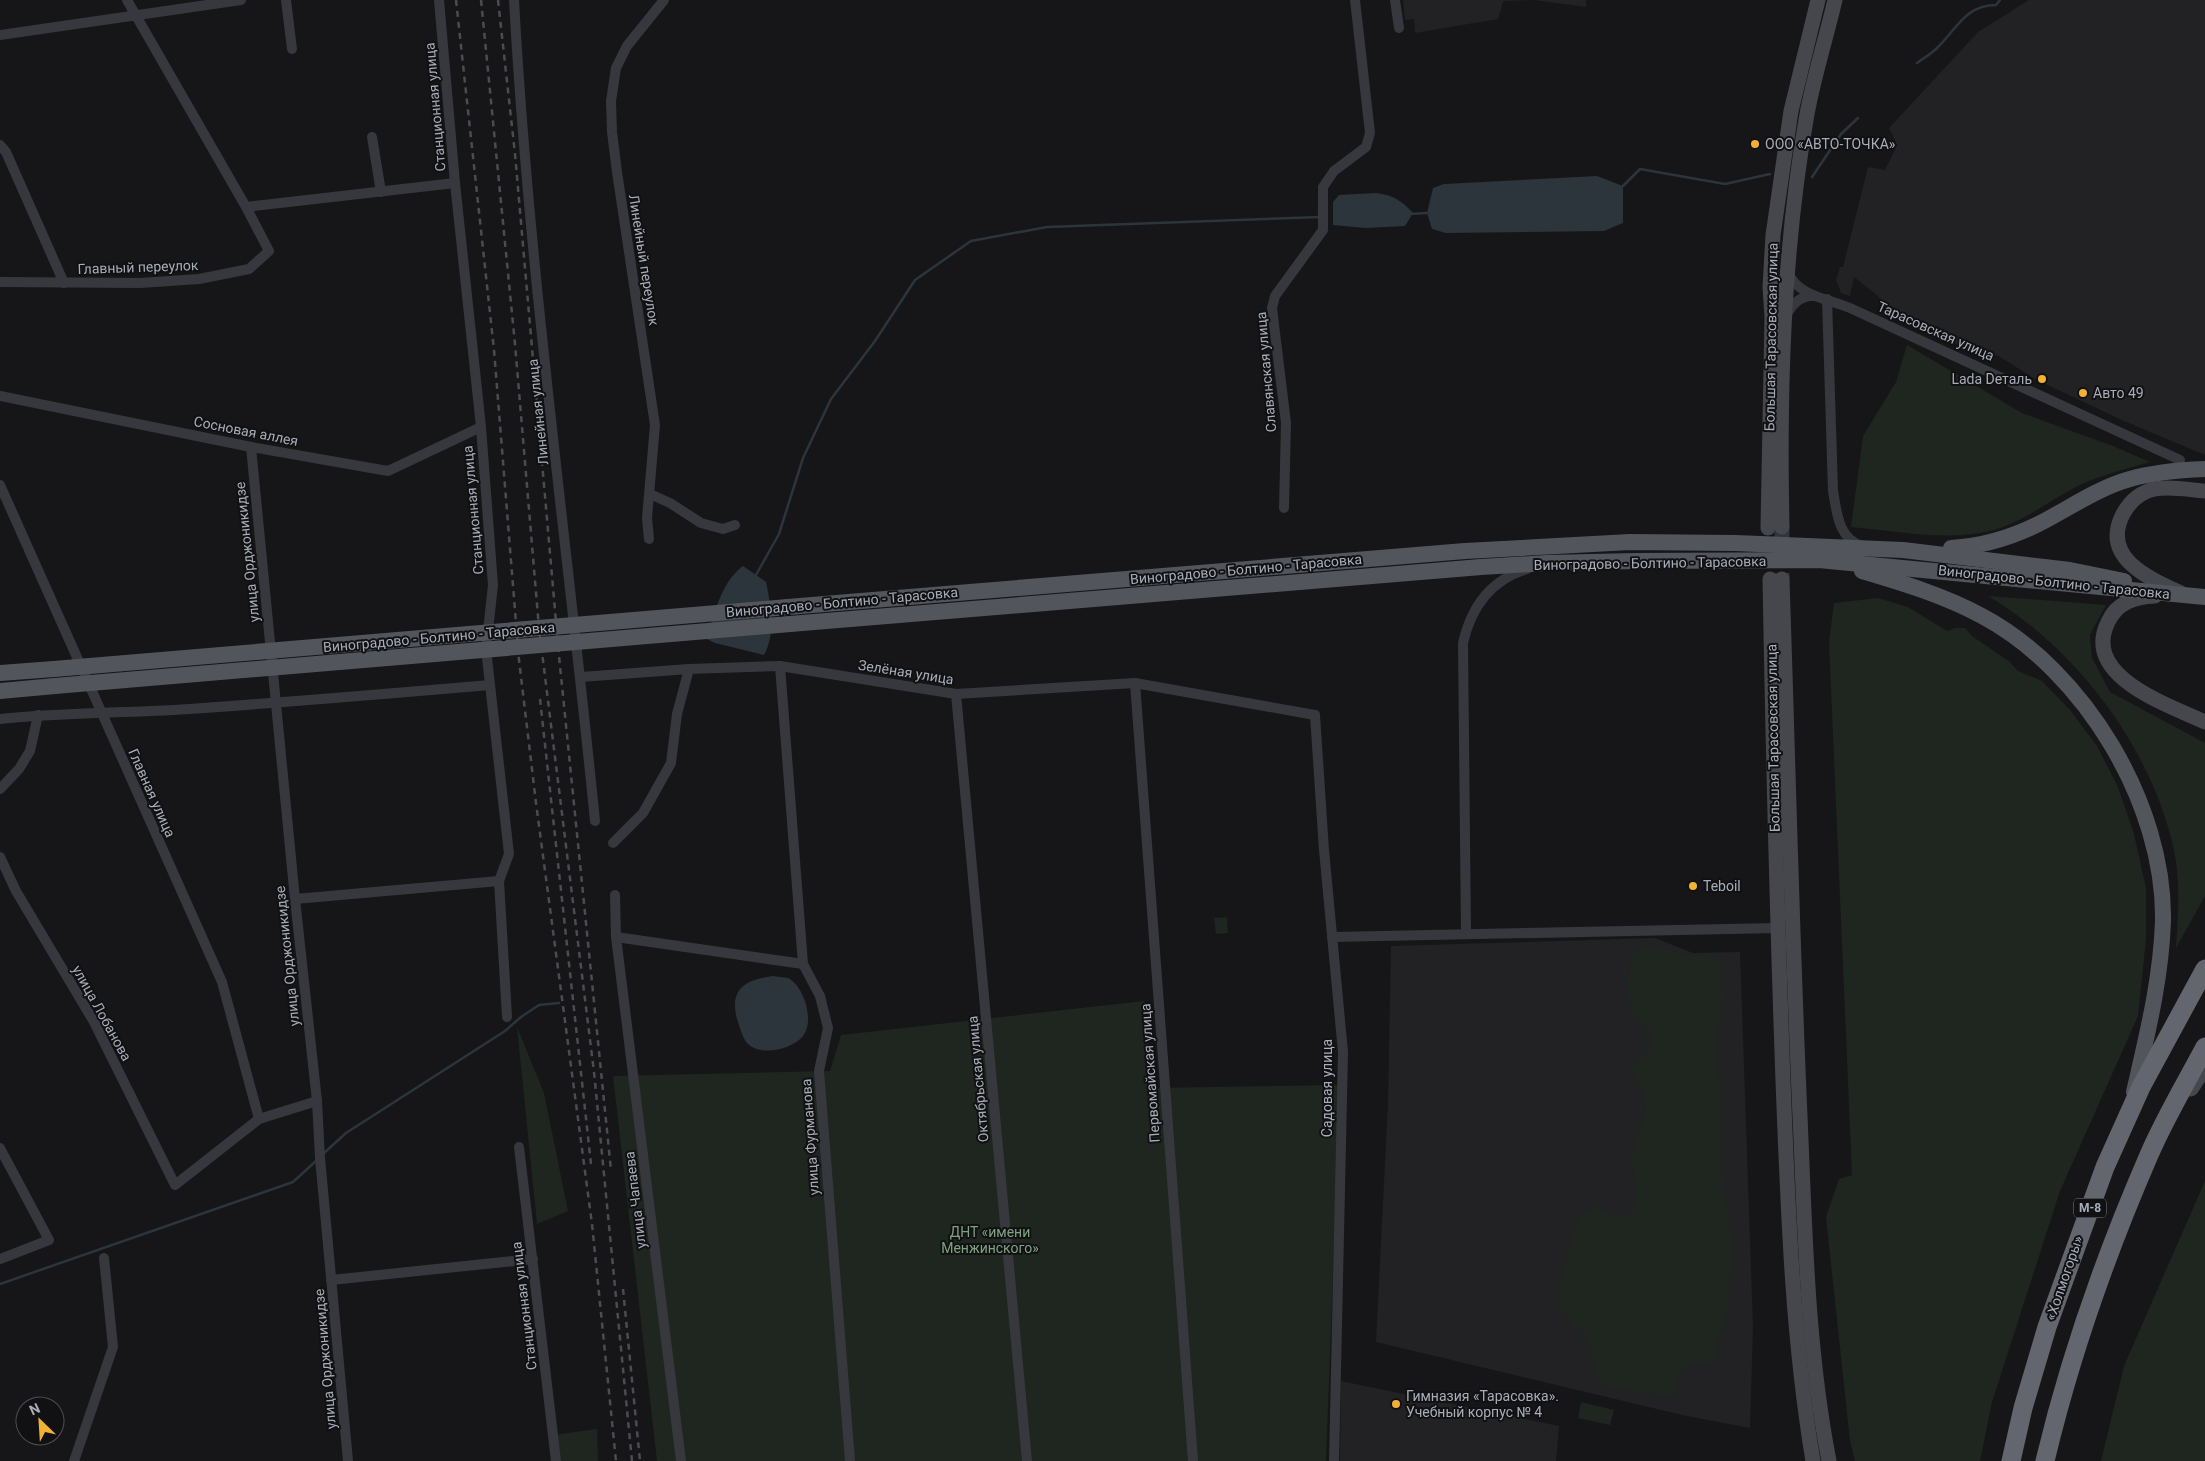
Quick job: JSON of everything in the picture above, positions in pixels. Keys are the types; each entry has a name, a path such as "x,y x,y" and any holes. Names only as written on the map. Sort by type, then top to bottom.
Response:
{"highway":[{"name":"«Холмогоры»","path":"2011,1461 2023,1408 2050,1318 2105,1167 2141,1087 2205,969"},
{"name":"М-8","path":"2045,1461 2056,1416 2080,1337 2114,1240 2150,1153 2205,1047"}],"main road":[{"path":"1903,550 1967,547 1993,543 2017,535 2091,495 2129,479 2169,470 2205,469"},
{"name":"Виноградово - Болтино - Тарасовка","path":"0,673 788,606 1456,552 1620,542 1734,543 1903,550 2070,570 2187,595"},
{"name":"Виноградово - Болтино - Тарасовка","path":"0,691 790,624 1547,563 1819,560 2187,595"},
{"path":"1819,560 1863,571 1923,590 1983,616 2031,649 2070,687 2111,740 2143,808 2158,866 2163,919 2160,973 2129,1113"},
{"path":"2187,595 2205,597"}],"street":[{"path":"127,0 246,207 455,183"},
{"path":"0,35 241,0"},
{"path":"286,0 292,49"},
{"name":"Станционная улица","path":"439,0 455,183 480,427 493,585 486,649 509,854 498,881 507,1017"},
{"name":"Линейная улица","path":"514,0 520,99 536,269 581,677 594,821"},
{"name":"Линейный переулок","path":"649,539 647,518 655,424 616,172 611,101 616,68 627,46 664,0"},
{"name":"Славянская улица","path":"1284,508 1286,423 1272,308 1276,296 1323,230 1323,187 1334,171 1366,147 1370,132 1355,0"},
{"path":"1395,0 1399,28"},
{"name":"Большая Тарасовская улица","path":"1818,0 1791,111 1773,235 1770,287 1775,527 1787,269 1791,225 1807,113 1835,0"},
{"path":"372,136 381,192"},
{"path":"0,145 6,152 64,283"},
{"name":"Главный переулок","path":"0,282 140,283 199,279 249,269 269,250 246,207"},
{"path":"1787,269 1797,286 1814,296"},
{"path":"1786,315 1798,300 1814,296"},
{"name":"Тарасовская улица","path":"1814,296 1850,308 2008,379 2180,460"},
{"path":"1827,299 1833,491 1837,518 1844,534 1856,544 1868,548"},
{"name":"Сосновая аллея","path":"0,396 251,447 388,471 480,427"},
{"name":"улица Орджоникидзе","path":"251,447 295,899 317,1101 348,1461"},
{"name":"Главная улица","path":"0,485 222,982 258,1120"},
{"path":"2187,595 2151,579 2132,566 2121,552 2118,530 2120,519 2127,507 2134,498 2144,492 2167,488 2205,491"},
{"path":"650,494 670,502 701,523 723,529 735,525"},
{"path":"1466,934 1463,643 1468,622 1488,592 1500,581 1518,572 1547,563"},
{"name":"Большая Тарасовская улица","path":"1776,579 1784,896"},
{"path":"2187,595 2144,597 2124,603 2117,609 2107,625 2104,633 2104,650 2115,672 2128,684 2205,722"},
{"name":"Зелёная улица","path":"581,677 688,669 780,666 956,694 1135,683 1314,715"},
{"name":"улица Фурманова","path":"780,666 803,964 820,996 828,1028 819,1071 850,1461"},
{"path":"613,843 643,813 672,763 677,714 688,669"},
{"name":"Первомайская улица","path":"1135,683 1193,1461"},
{"path":"0,719 38,715 102,714 276,703 490,685"},
{"name":"Октябрьская улица","path":"956,694 1027,1461"},
{"path":"0,789 19,769 30,751 38,715"},
{"name":"Садовая улица","path":"1314,715 1324,850 1343,1052 1334,1461"},
{"name":"улица Лобанова","path":"0,856 20,899 94,1022 175,1185 258,1120"},
{"path":"295,899 498,881"},
{"path":"615,896 616,937 803,964"},
{"path":"1784,896 1778,928 1788,1201 1798,1356 1814,1461"},
{"path":"1784,896 1813,1353 1821,1418 1829,1461"},
{"path":"1332,937 1778,928"},
{"name":"улица Чапаева","path":"616,937 680,1461"},
{"path":"2150,1153 2205,1068"},
{"path":"258,1120 317,1101"},
{"name":"Станционная улица","path":"519,1147 556,1461"},
{"path":"0,1148 49,1240 0,1259"},
{"path":"74,1461 113,1347 104,1258"},
{"path":"331,1280 533,1259"}],"shaded area":[{"path":"1403,0 1534,0 1503,1 1498,19 1415,33 1414,19 1405,20"},
{"path":"1534,0 1586,0 1586,7"},
{"path":"2029,0 2205,0 2205,455 2124,421 2035,379 1997,355 1988,359 1886,310 1878,296 1854,277 1850,296 1841,293 1836,280 1840,267 1843,267 1868,167 1885,170 1897,145 1889,128 1978,32"},
{"path":"1597,176 1623,186 1623,223 1604,231 1446,233 1432,229 1427,213 1433,188 1444,184"},
{"path":"1376,193 1397,199 1413,213 1405,226 1366,228 1333,225 1333,202 1339,195"},
{"path":"743,566 766,582 771,610 771,629 768,647 764,655 715,643 707,639 719,599 729,580"},
{"path":"1655,938 1693,953 1740,952 1753,1326 1750,1428 1682,1415 1376,1342 1388,1104 1391,946"},
{"path":"773,976 788,978 799,988 806,1004 808,1022 803,1036 798,1041 785,1048 768,1051 754,1048 744,1039 737,1019 735,1000 742,987 748,983"},
{"name":"Гимназия «Тарасовка». Учебный корпус № 4","path":"1341,1381 1559,1426 1556,1461 1340,1461"}],"green space":[{"path":"1907,345 2022,413 2113,446 2150,462 2087,482 2016,521 1994,530 1959,535 1941,535 1851,527 1863,436 1896,382"},
{"path":"1988,596 2106,605 2090,635 2092,658 2110,692 2205,743 2205,896 2176,948 2178,897 2176,859 2162,809 2147,772 2128,737 2105,703 2079,672 2051,643 2020,618"},
{"path":"1878,598 1908,607 1947,631 1955,628 1965,628 1972,636 2010,662 2018,671 2042,681 2070,710 2097,746 2118,787 2134,834 2146,888 2146,939 2138,1016 2060,1191 1992,1402 1980,1461 1855,1461 1850,1441 1826,1217 1839,1179 1852,1175 1829,642 1834,603"},
{"path":"1227,917 1228,933 1216,934 1214,918"},
{"path":"1639,946 1717,957 1720,966 1723,995 1715,1051 1721,1090 1720,1159 1733,1253 1725,1332 1716,1337 1720,1355 1717,1359 1710,1364 1696,1364 1683,1371 1674,1382 1677,1391 1671,1398 1607,1386 1602,1382 1594,1368 1590,1346 1563,1312 1558,1296 1558,1288 1569,1246 1580,1219 1585,1213 1594,1208 1619,1217 1629,1214 1635,1197 1633,1150 1646,1109 1644,1098 1634,1077 1631,1065 1646,1052 1651,1044 1650,1034 1632,1012 1627,995 1631,956"},
{"name":"ДНТ «имени Менжинского»","path":"1144,1001 1153,1088 1340,1085 1326,1461 657,1461 613,1076 830,1071 841,1035"},
{"path":"517,1027 544,1093 568,1211 537,1224"},
{"path":"2205,1181 2205,1461 2101,1461 2124,1366"},
{"path":"1581,1402 1614,1410 1610,1425 1578,1418"},
{"path":"597,1429 598,1461 557,1461 554,1435"}],"waterway":[{"path":"1917,63 1937,48 1969,14 1976,9 1996,5 2000,0"},
{"path":"1812,177 1841,134 1858,118"},
{"path":"1623,186 1640,169 1725,184 1770,174"},
{"path":"1410,214 1427,213"},
{"path":"756,575 779,534 803,458 831,399 875,341 915,280 971,241 1047,227 1320,217"},
{"path":"323,1154 346,1133 505,1031 539,1005 559,1003"},
{"path":"0,1284 293,1182 317,1160"}],"tunnel":[{"path":"1782,527 1782,579"}],"railway":[{"path":"456,0 494,350 519,660 592,1224 616,1461"},
{"path":"481,0 515,344 539,628 594,1072 632,1461"},
{"path":"498,0 515,154 559,656 611,1170"},
{"path":"540,699 591,1164"},
{"path":"623,1289 640,1461"}],"place":[{"name":"ООО «АВТО-ТОЧКА»","path":"1755,144"},
{"name":"Lada Dеталь","path":"2042,379"},
{"name":"Авто 49","path":"2083,393"},
{"name":"Teboil","path":"1693,886"},
{"name":"Гимназия «Тарасовка». Учебный корпус № 4","path":"1396,1404"}]}
